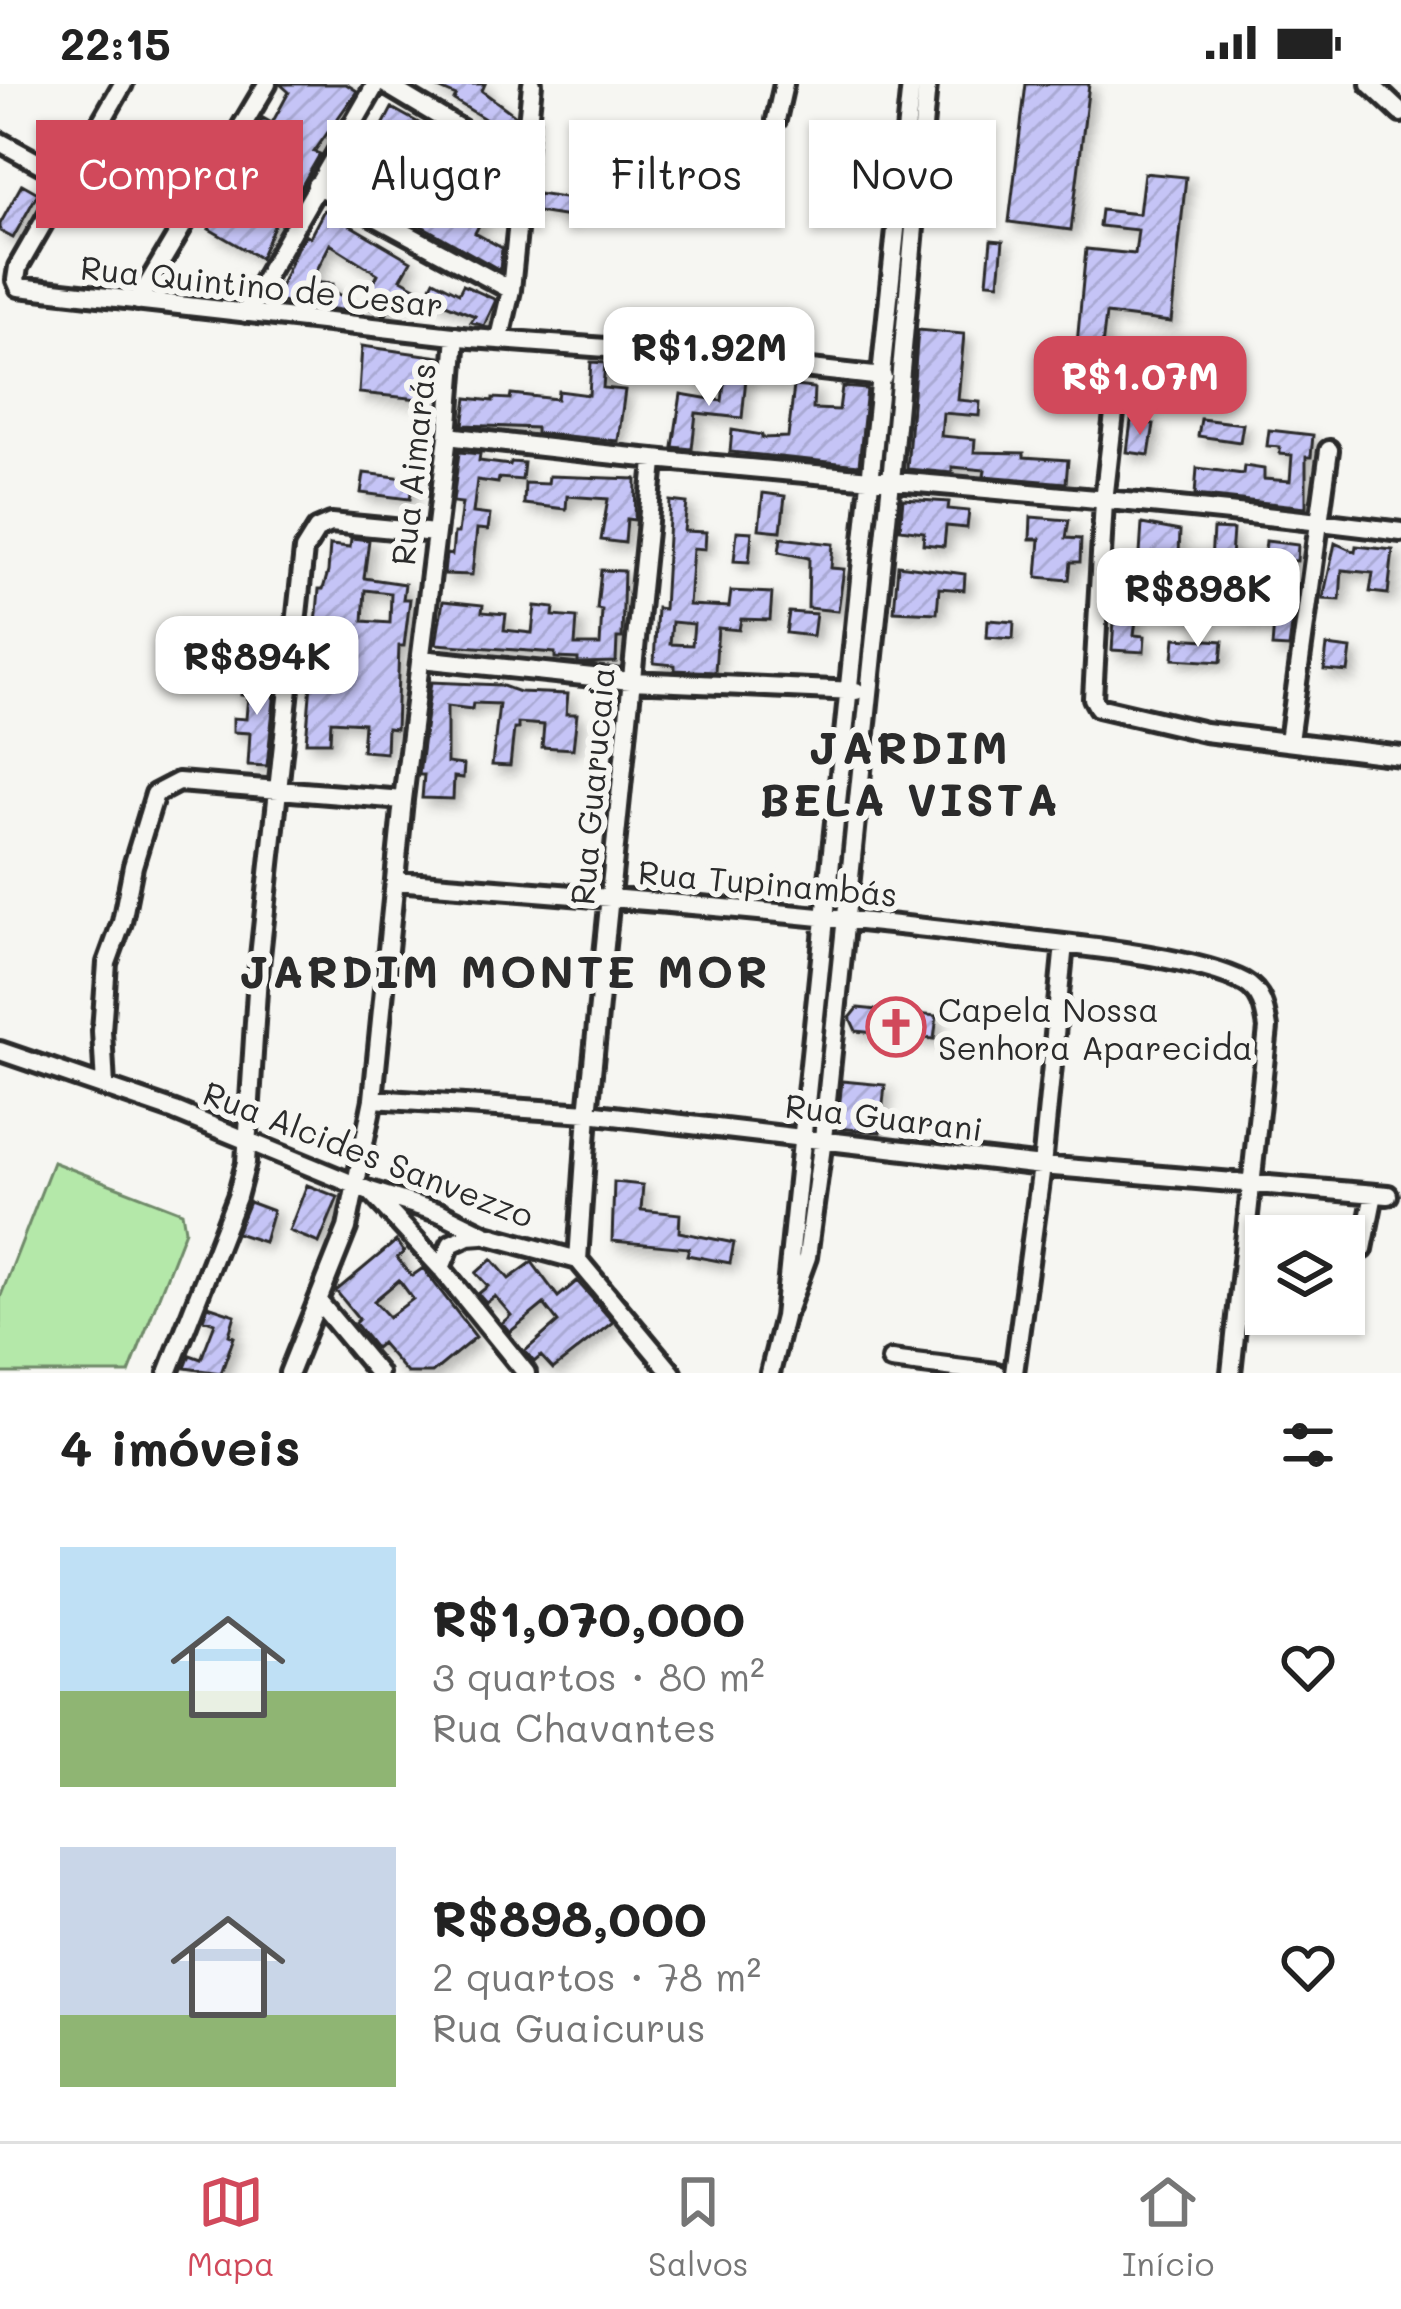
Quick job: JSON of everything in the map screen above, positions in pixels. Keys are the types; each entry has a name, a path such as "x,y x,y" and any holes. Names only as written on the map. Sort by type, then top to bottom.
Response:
{"street":[{"path":"102,120 123,84"},
{"path":"138,301 267,84"},
{"path":"245,313 316,185 381,84 443,120"},
{"path":"529,120 532,84"},
{"path":"776,120 784,84"},
{"path":"784,1317 802,1278 823,1138 846,918 869,690 911,84"},
{"path":"770,1373 784,1317 849,691 882,480 883,377 928,84"},
{"path":"1370,84 1401,113"},
{"path":"0,142 36,162"},
{"path":"316,185 511,290"},
{"name":"Rua Quintino de Cesar","path":"41,228 19,267 17,286 456,336 883,377"},
{"path":"500,338 518,228"},
{"name":"Rua Aimarás","path":"289,1373 364,1187 456,336"},
{"path":"1114,413 1095,646 1098,707 1205,732 1401,756"},
{"path":"448,436 653,462 1401,532"},
{"path":"1289,740 1329,450"},
{"name":"Rua Guarucaia","path":"578,1260 588,1113 653,462"},
{"path":"168,1373 237,1197 246,1162 276,790 308,539 331,524 435,533"},
{"path":"421,659 631,681 869,690"},
{"path":"105,1087 102,1031 107,963 154,794 178,782 403,800"},
{"name":"Rua Tupinambás","path":"395,881 825,916 1064,944 1228,975 1249,985 1259,995 1268,1028 1231,1373"},
{"path":"1014,1373 1042,1166 1064,944"},
{"name":"Rua Alcides Sanvezzo","path":"0,1052 175,1111 486,1235 578,1260"},
{"name":"Rua Guarani","path":"374,1099 588,1113 1042,1166 1381,1194 1365,1246"},
{"path":"364,1187 441,1268 526,1373"},
{"path":"441,1268 451,1244 486,1235"},
{"path":"578,1260 672,1373"},
{"path":"318,1301 378,1373"},
{"path":"891,1360 996,1373"}],"green space":[{"path":"53,1162 182,1212 185,1230 129,1373 0,1373 0,1298"}],"building":[{"path":"280,84 346,84 357,91 337,120 327,120 327,134 314,152 320,154 303,184 303,120 274,120 289,92"},
{"path":"429,84 485,84 482,91 516,116 514,120 486,120 454,100 456,96"},
{"path":"1026,84 1089,84 1071,230 1009,222"},
{"path":"392,108 413,120 386,120"},
{"path":"1144,173 1186,177 1171,322 1106,314 1102,347 1077,344 1086,249 1135,254 1138,230 1099,226 1101,210 1139,214"},
{"path":"22,184 36,192 13,238 0,231"},
{"path":"545,195 569,199 569,217 545,213"},
{"path":"324,210 327,228 355,228 411,261 401,279 423,291 415,306 396,295 386,315 363,305 378,274 330,244 311,282 333,284 332,292 352,299 348,311 274,301 297,248 306,235 310,237"},
{"path":"210,228 273,228 260,258"},
{"path":"426,228 478,228 475,233 502,248 500,270"},
{"path":"991,240 1003,241 999,283 987,282"},
{"path":"227,273 247,284 238,299 216,293"},
{"path":"434,280 459,293 463,285 496,300 484,326 471,322 475,316 426,296"},
{"path":"918,330 964,334 958,400 980,402 979,416 943,413 941,436 975,439 974,452 1068,460 1066,483 984,476 985,470 952,467 952,473 907,469"},
{"path":"362,346 440,357 430,400 359,393"},
{"path":"591,362 605,363 603,388 625,390 618,441 536,433 536,428 463,425 467,398 493,401 510,399 511,394 557,399 558,391 589,395"},
{"path":"725,375 746,378 742,418 696,413 692,449 673,447 681,394 722,401"},
{"path":"794,386 814,388 813,409 839,410 842,387 867,389 859,465 730,452 732,430 762,438 788,437"},
{"path":"1201,419 1243,424 1240,442 1198,436"},
{"path":"1131,421 1154,424 1149,455 1127,452"},
{"path":"1269,430 1313,435 1311,457 1306,457 1306,507 1195,495 1197,468 1243,474 1244,466 1264,469 1264,479 1290,481 1292,455 1267,446"},
{"path":"459,452 480,454 479,461 524,463 522,480 477,480 473,513 490,515 488,530 477,529 472,575 444,574 462,503 453,502"},
{"path":"364,473 413,479 410,499 361,493"},
{"path":"549,476 636,479 635,520 627,519 625,543 601,540 608,499 567,496 566,509 524,504 525,483 548,484"},
{"path":"763,493 785,496 781,531 759,529"},
{"path":"903,499 949,502 948,509 969,511 967,528 946,526 944,546 923,544 924,532 900,529"},
{"path":"670,501 687,503 684,531 706,532 705,549 693,548 689,605 729,607 731,591 772,593 770,620 741,619 739,630 718,628 715,672 675,670 675,665 654,663 657,608 664,609","holes":["672,622 694,624 692,645 670,644"]},
{"path":"1031,517 1069,520 1066,538 1081,539 1080,562 1071,562 1069,580 1037,577 1040,539 1030,539"},
{"path":"1142,524 1180,531 1179,554 1160,554 1157,574 1143,574 1139,569"},
{"path":"1213,529 1233,530 1231,557 1264,559 1266,541 1298,545 1297,561 1279,560 1278,573 1255,571 1252,606 1275,608 1278,586 1297,588 1289,648 1272,647 1274,621 1240,618 1241,599 1232,599 1233,579 1210,577"},
{"path":"737,531 752,532 749,562 734,561"},
{"path":"351,538 369,540 364,578 405,584 403,599 410,599 404,646 399,646 396,729 387,728 386,753 362,751 364,723 331,721 330,742 306,742 319,589 328,572 330,545 350,547","holes":["365,590 391,593 390,623 363,621"]},
{"path":"781,538 833,544 831,568 844,569 838,611 808,608 809,558 779,552"},
{"path":"1335,543 1355,552 1356,546 1393,550 1388,594 1370,592 1373,573 1342,570 1340,600 1323,599"},
{"path":"898,565 965,574 964,590 939,588 937,613 894,611"},
{"path":"601,570 624,571 622,638 617,638 616,662 578,663 578,659 555,658 555,653 436,644 443,601 483,605 482,612 506,614 504,630 532,633 535,606 554,608 553,616 577,618 575,645 600,645"},
{"path":"1116,591 1132,593 1130,613 1137,613 1134,635 1145,636 1144,652 1112,650"},
{"path":"1172,595 1202,600 1200,616 1169,612"},
{"path":"789,612 816,614 813,636 786,633"},
{"path":"988,620 1014,622 1013,639 987,637"},
{"path":"1175,638 1223,641 1221,662 1173,659"},
{"path":"1327,646 1351,649 1348,672 1324,670"},
{"path":"242,678 276,681 267,766 248,765 250,733 233,732 233,718 246,719 248,696 241,695"},
{"path":"431,682 568,694 566,714 577,714 573,749 542,747 544,725 518,723 510,766 492,765 499,704 473,703 472,709 447,706 447,763 464,765 463,778 454,777 453,799 422,798 424,775 419,775"},
{"name":"Capela Nossa Senhora Aparecida","path":"858,1008 937,1016 934,1039 856,1031 850,1018"},
{"path":"842,1081 885,1085 880,1132 837,1128"},
{"path":"614,1182 643,1185 641,1210 680,1214 679,1232 734,1243 730,1263 687,1255 689,1248 612,1241"},
{"path":"307,1185 338,1197 319,1243 289,1231"},
{"path":"249,1202 273,1211 264,1242 236,1233"},
{"path":"396,1241 404,1252 397,1258 412,1276 423,1268 476,1337 432,1373 407,1373 381,1343 375,1348 336,1291","holes":["399,1280 413,1299 389,1317 374,1301"]},
{"path":"492,1259 509,1279 532,1262 558,1297 577,1281 613,1322 553,1369 541,1356 534,1362 525,1351 558,1322 544,1304 510,1332 502,1323 511,1315 495,1296 486,1303 478,1294 488,1286 476,1273"},
{"path":"208,1306 235,1315 229,1335 234,1337 221,1373 185,1368 190,1355 201,1359 215,1323 203,1319"}],"place":[{"name":"Capela Nossa Senhora Aparecida","path":"896,1027"}],"district":[{"name":"JARDIM BELA VISTA","path":"910,772"},
{"name":"JARDIM MONTE MOR","path":"505,970"}]}
